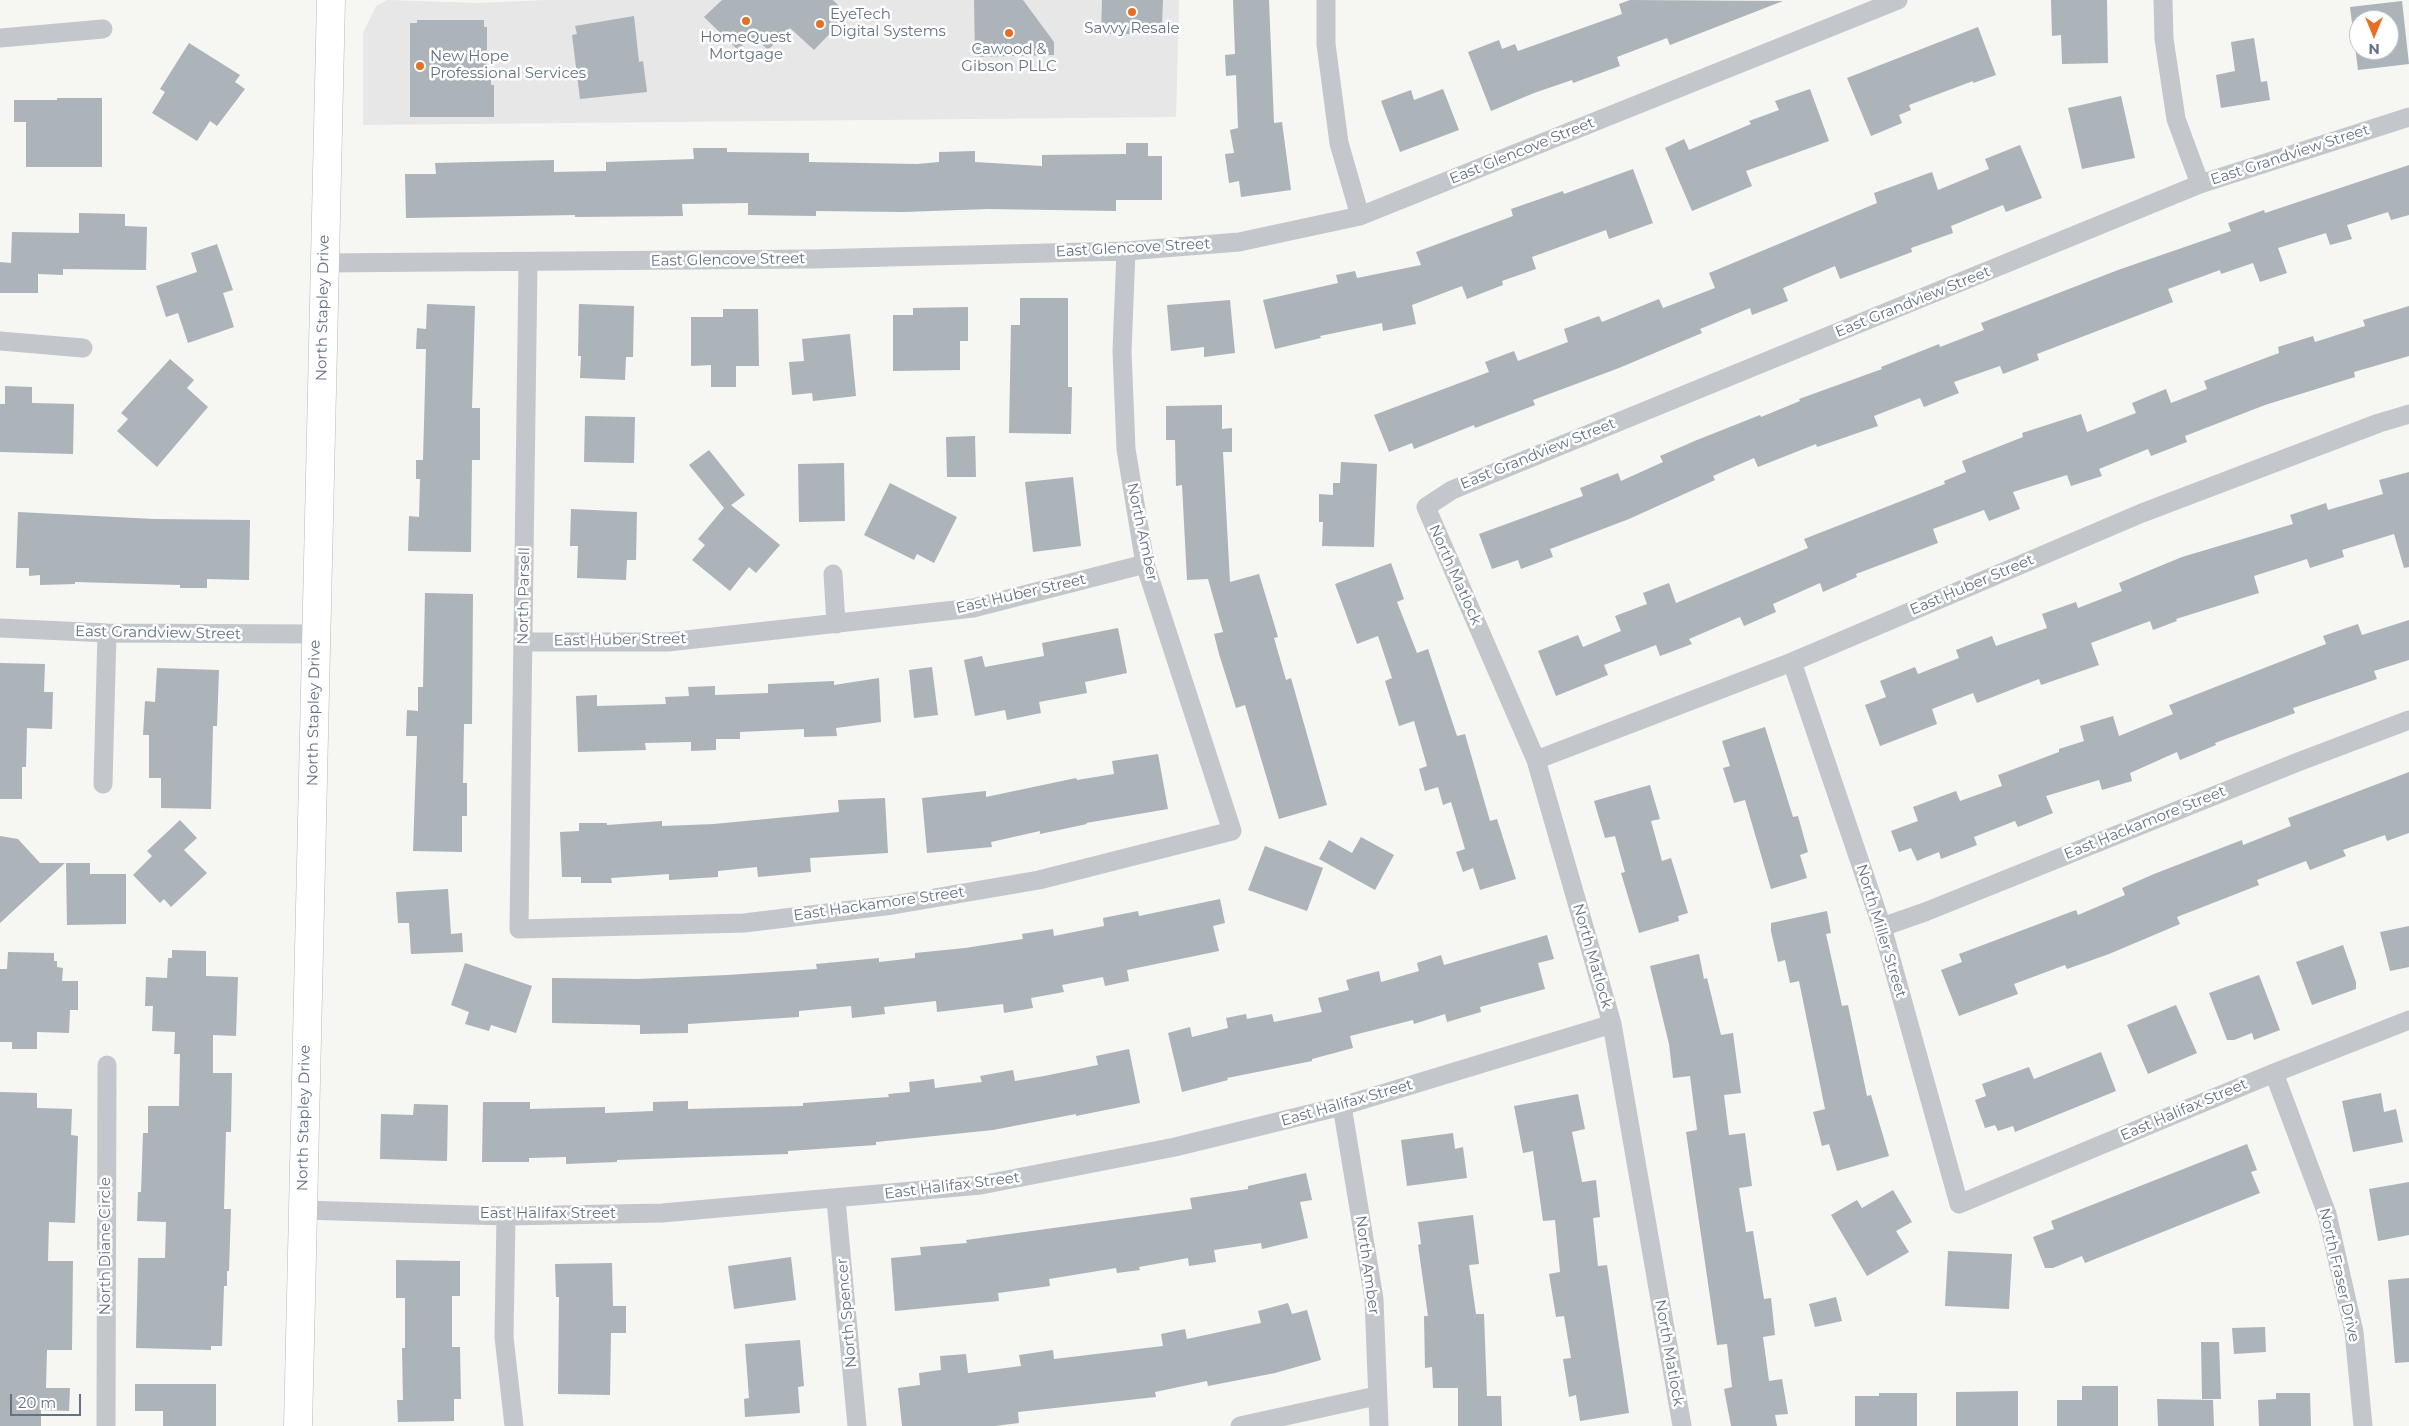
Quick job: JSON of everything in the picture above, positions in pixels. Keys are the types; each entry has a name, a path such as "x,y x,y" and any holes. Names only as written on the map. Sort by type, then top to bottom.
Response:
{"main road":[{"name":"North Stapley Drive","path":"298,1426 323,263 331,0"}],"street":[{"path":"1326,0 1326,44 1338,143 1360,216"},
{"name":"East Glencove Street","path":"323,263 528,263 1126,251 1239,242 1360,216 1898,0"},
{"path":"2163,0 2164,39 2176,118 2200,184"},
{"path":"0,38 103,29"},
{"name":"East Grandview Street","path":"1426,507 1452,490 2200,184 2409,117"},
{"name":"North Amber","path":"1126,251 1122,351 1126,449 1145,564 1232,830"},
{"name":"North Parsell","path":"518,929 524,642 528,263"},
{"path":"0,341 83,348"},
{"name":"East Huber Street","path":"1536,760 1792,662 2142,513 2379,423 2409,414"},
{"name":"North Matlock","path":"1426,507 1536,760 1612,1024 1682,1426"},
{"name":"East Huber Street","path":"524,642 668,642 973,608 1145,564"},
{"path":"833,574 836,624"},
{"name":"East Grandview Street","path":"0,628 107,633 316,634"},
{"path":"103,784 107,633"},
{"name":"North Miller Street","path":"1792,662 1882,927 1959,1204"},
{"name":"East Hackamore Street","path":"1882,927 1925,912 2298,762 2409,720"},
{"name":"East Hackamore Street","path":"518,929 744,922 893,905 1039,880 1232,830"},
{"name":"East Halifax Street","path":"1959,1204 2274,1073 2409,1020"},
{"name":"East Halifax Street","path":"302,1210 506,1216 662,1213 836,1200 982,1185 1175,1148 1342,1106 1612,1024"},
{"name":"North Diane Circle","path":"106,1426 107,1065"},
{"name":"North Fraser Drive","path":"2274,1073 2327,1214 2354,1332 2362,1426"},
{"name":"North Amber","path":"1342,1106 1374,1299 1376,1396 1379,1426"},
{"name":"North Spencer","path":"836,1200 857,1426"},
{"path":"506,1216 504,1337 514,1426"},
{"path":"1240,1426 1376,1396"}],"shaded area":[{"path":"387,0 477,3 547,0 1179,0 1176,117 363,125 363,33 376,6"}],"building":[{"path":"722,0 833,0 848,15 814,50 790,28 768,50 757,39 753,43 749,39 738,50 704,17"},
{"path":"974,0 1023,0 1054,42 1054,55 975,57"},
{"name":"Savvy Resale","path":"1102,0 1163,0 1162,25 1135,25 1134,34 1101,34"},
{"path":"1233,0 1269,0 1274,123 1282,122 1291,190 1241,197 1239,181 1229,183 1225,154 1234,153 1230,130 1238,128 1236,75 1226,76 1225,55 1235,54"},
{"path":"1630,0 1783,1 1670,45 1667,38 1617,57 1620,66 1573,83 1572,80 1534,93 1491,111 1468,52 1499,40 1502,49 1515,44 1518,51 1622,14 1619,4"},
{"path":"2051,0 2107,0 2108,63 2062,64 2061,35 2052,36"},
{"path":"2402,1 2409,64 2358,70 2357,60 2399,60 2399,10 2350,10 2350,7"},
{"path":"634,16 639,62 643,61 647,92 580,99 572,35 577,34 575,26"},
{"name":"New Hope Professional Services","path":"417,20 484,20 484,27 487,27 487,70 491,70 491,85 494,85 494,117 410,117 410,23 417,23"},
{"path":"1978,27 1996,75 1973,83 1973,81 1909,105 1911,110 1899,115 1902,123 1871,136 1847,78"},
{"path":"2254,38 2261,82 2267,81 2270,100 2221,108 2216,75 2235,71 2231,42"},
{"path":"189,43 240,75 235,82 245,89 217,126 210,121 197,141 152,113 165,92 160,89"},
{"path":"1443,89 1459,130 1400,152 1381,101 1411,90 1414,100"},
{"path":"1810,89 1829,141 1746,171 1752,186 1692,211 1665,148 1684,139 1689,150 1751,124 1749,121 1779,110 1775,101"},
{"path":"2121,96 2135,158 2082,169 2068,108"},
{"path":"57,98 102,98 102,167 26,167 26,122 14,122 14,100 57,100"},
{"path":"1126,143 1148,143 1148,156 1162,156 1162,200 1116,200 1116,211 988,209 903,212 816,211 816,216 748,215 748,203 682,204 683,216 575,217 575,215 406,218 405,174 436,174 435,163 554,160 554,172 606,171 606,162 694,159 693,148 727,148 727,152 809,153 809,162 917,164 939,162 939,152 975,151 975,162 1042,166 1042,155 1126,154"},
{"path":"2020,145 2042,198 2006,212 2003,205 1951,226 1953,233 1911,248 1912,252 1840,279 1835,266 1783,288 1788,301 1752,315 1750,308 1700,329 1702,333 1619,368 1533,400 1535,405 1475,428 1474,425 1414,449 1412,443 1389,452 1374,415 1489,372 1485,362 1514,351 1518,361 1568,342 1564,329 1599,316 1602,322 1659,299 1663,308 1715,288 1709,273 1877,203 1874,193 1932,172 1938,190 1989,169 1985,159"},
{"path":"2409,165 2409,215 2391,220 2388,212 2347,225 2352,239 2330,245 2326,233 2278,248 2287,273 2260,282 2253,263 2221,274 2220,270 2168,289 2173,302 2037,354 2039,360 2003,374 2000,366 1954,382 1959,393 1924,407 1920,398 1874,416 1878,426 1817,447 1816,444 1758,467 1754,458 1713,476 1715,480 1629,519 1550,549 1553,557 1521,569 1518,560 1492,569 1479,534 1583,496 1580,488 1618,473 1621,481 1663,462 1660,456 1697,440 1760,415 1761,417 1800,401 1799,399 1882,369 1881,367 1939,344 1940,347 1984,330 1981,323 2118,270 2231,231 2228,223 2264,210 2265,213"},
{"path":"1633,169 1653,223 1609,239 1606,230 1532,257 1536,269 1502,281 1503,285 1467,299 1462,286 1412,305 1416,324 1383,331 1382,323 1320,336 1321,338 1275,349 1263,300 1338,283 1336,275 1355,271 1357,278 1421,265 1416,252 1513,216 1511,209 1563,191 1564,194"},
{"path":"79,213 125,214 125,226 147,227 146,270 63,269 63,275 38,274 38,293 0,293 0,262 11,263 12,232 79,233"},
{"path":"217,244 233,290 223,293 234,327 188,343 178,313 166,317 156,286 197,272 191,253"},
{"path":"1020,298 1068,298 1068,387 1072,387 1071,434 1009,433 1011,325 1020,325"},
{"path":"1230,300 1235,353 1204,357 1204,347 1171,351 1167,305"},
{"path":"427,304 475,306 472,408 480,408 480,460 472,460 471,552 408,551 409,516 419,517 420,479 416,479 416,460 423,460 426,349 416,349 417,328 426,329"},
{"path":"579,304 634,306 633,357 626,357 625,380 580,378 581,356 578,356"},
{"path":"2409,306 2409,356 2354,372 2355,377 2265,405 2185,436 2187,442 2151,456 2148,449 2099,469 2102,476 2071,486 2067,475 2013,492 2020,509 1989,521 1984,510 1933,529 1938,543 1856,574 1857,577 1823,592 1820,583 1773,604 1776,612 1744,626 1740,617 1689,639 1692,644 1660,656 1656,645 1604,665 1608,675 1556,696 1538,651 1578,635 1583,647 1621,631 1615,616 1647,604 1643,593 1669,583 1676,603 1808,548 1804,539 1945,484 1944,481 1966,472 1962,461 2023,437 2022,433 2081,414 2087,432 2136,413 2132,403 2166,389 2171,403 2207,389 2204,381 2279,353 2278,347 2313,336 2315,342 2365,326 2363,320"},
{"path":"968,307 968,341 960,341 960,370 893,371 893,315 913,315 913,308"},
{"path":"723,309 758,309 759,366 736,366 736,387 711,387 711,365 691,366 691,317 723,317"},
{"path":"850,334 856,396 813,401 812,393 792,395 789,362 804,361 802,339"},
{"path":"170,359 194,380 187,388 208,407 157,467 117,431 128,419 121,413"},
{"path":"5,386 32,387 32,403 74,404 73,454 0,452 0,404 5,404"},
{"path":"1222,405 1222,429 1232,428 1232,452 1223,452 1230,582 1259,574 1278,637 1274,638 1286,680 1291,678 1327,805 1279,819 1245,705 1236,708 1219,654 1214,634 1223,632 1208,579 1187,580 1182,485 1176,486 1175,440 1166,440 1166,406"},
{"path":"585,416 635,417 634,463 584,462"},
{"path":"975,436 976,477 947,477 946,437"},
{"path":"709,450 745,495 731,505 780,545 756,573 749,567 730,591 692,560 705,545 698,539 724,508 689,465"},
{"path":"1341,462 1377,464 1374,547 1322,546 1323,522 1319,522 1319,494 1333,495 1333,483 1340,483"},
{"path":"844,463 845,521 799,522 798,464"},
{"path":"2409,472 2409,567 2404,568 2394,534 2342,550 2344,557 2310,568 2307,559 2254,576 2259,593 2176,619 2177,621 2153,630 2150,621 2091,643 2099,665 2041,685 2039,679 1977,703 1973,693 1932,709 1937,724 1880,746 1865,705 1886,697 1880,681 1915,667 1918,674 1959,658 1956,650 1992,636 1996,646 2047,628 2042,614 2076,602 2078,608 2122,591 2119,583 2182,557 2293,524 2290,515 2326,503 2328,510 2383,494 2379,480"},
{"path":"1073,477 1081,546 1033,552 1025,482"},
{"path":"890,483 957,517 934,563 917,554 914,560 864,535"},
{"path":"571,509 637,512 636,560 627,560 626,580 577,578 578,546 570,546"},
{"path":"18,512 154,519 250,520 249,580 207,579 207,588 180,588 180,585 75,582 75,584 40,585 40,575 29,576 29,568 16,568"},
{"path":"1391,563 1404,599 1397,602 1417,653 1428,649 1457,736 1465,734 1490,821 1497,819 1516,879 1480,890 1473,868 1463,872 1456,852 1465,849 1451,802 1443,805 1438,787 1425,791 1419,769 1427,766 1414,721 1399,726 1385,681 1392,678 1378,636 1357,644 1335,584"},
{"path":"425,593 473,594 472,724 464,724 463,783 467,783 467,816 462,816 462,852 413,851 417,736 406,736 407,710 418,711 418,687 423,687"},
{"path":"2409,620 2409,660 2374,671 2377,679 2293,708 2295,713 2215,743 2216,745 2180,760 2177,752 2130,773 2132,781 2102,790 2099,780 2046,796 2053,813 2018,827 2015,821 1974,837 1977,845 1941,859 1939,852 1917,861 1911,848 1899,852 1891,831 1918,821 1913,807 1956,791 1960,801 2002,786 1998,775 2059,752 2059,749 2084,741 2080,726 2113,716 2119,736 2173,714 2169,705 2326,644 2323,636 2358,624 2362,635"},
{"path":"1118,628 1127,673 1085,682 1087,693 1039,702 1041,713 1007,720 1005,710 975,716 964,660 982,656 985,667 1044,656 1042,643"},
{"path":"0,663 45,664 44,692 53,692 52,729 27,728 26,767 22,767 22,799 0,799"},
{"path":"932,667 938,715 914,718 909,670"},
{"path":"157,668 219,670 217,726 213,726 211,809 161,808 161,778 149,778 149,735 143,735 145,701 155,702"},
{"path":"879,678 881,722 836,728 837,736 804,737 804,729 740,732 740,739 716,739 716,750 691,751 691,742 645,743 646,750 578,752 576,696 597,695 597,706 666,704 665,697 689,696 688,687 715,686 715,695 768,693 768,684 834,681 834,685"},
{"path":"1765,727 1793,817 1798,816 1808,852 1800,855 1807,878 1771,889 1745,800 1734,803 1723,768 1730,766 1722,741"},
{"path":"1158,754 1168,809 1086,823 1040,834 1040,831 991,842 992,847 927,853 922,798 986,791 986,797 1076,778 1077,780 1114,774 1112,761"},
{"path":"2409,772 2409,833 2387,841 2385,835 2343,850 2346,856 2310,870 2306,861 2257,880 2259,885 2177,917 2180,924 2109,954 2067,969 2065,965 2014,984 2018,994 1959,1016 1941,970 1962,962 1959,954 2076,910 2078,915 2125,895 2122,888 2154,874 2242,840 2243,845 2291,826 2288,818"},
{"path":"1650,785 1660,819 1651,821 1662,861 1671,858 1688,913 1678,916 1679,921 1639,933 1621,873 1625,872 1615,836 1605,838 1594,801"},
{"path":"885,798 888,853 810,858 811,872 758,877 757,867 718,871 718,877 669,880 669,874 611,878 612,883 581,883 581,877 562,877 560,832 579,831 579,823 607,823 607,825 662,821 662,826 714,824 839,812 838,800"},
{"path":"180,820 197,838 184,850 207,873 171,907 164,899 160,903 133,875 152,856 147,851"},
{"path":"0,836 18,839 40,863 65,863 0,923"},
{"path":"1361,837 1394,855 1375,890 1319,859 1329,840 1352,853"},
{"path":"1265,846 1323,868 1307,911 1248,890"},
{"path":"66,863 90,863 90,874 126,874 126,924 67,925"},
{"path":"448,889 451,934 462,933 463,952 411,954 409,923 398,923 396,892"},
{"path":"1220,899 1225,923 1213,926 1219,951 1127,970 1129,981 1105,986 1103,977 1062,985 1064,992 1031,998 1033,1008 1004,1013 1003,1004 937,1012 936,1001 884,1007 885,1014 852,1018 851,1006 799,1011 799,1017 688,1024 688,1033 640,1034 640,1025 552,1023 552,978 638,979 727,975 817,969 816,964 879,958 879,962 915,958 915,953 1023,939 1022,934 1053,929 1054,936 1104,926 1103,918 1138,911 1139,916"},
{"path":"1827,911 1831,933 1826,934 1842,1006 1848,1005 1867,1096 1871,1095 1889,1156 1837,1171 1829,1144 1822,1146 1813,1112 1825,1109 1799,981 1790,983 1785,960 1778,962 1771,931 1771,923"},
{"path":"2409,926 2409,967 2390,971 2380,932"},
{"path":"1547,935 1554,959 1538,963 1545,989 1480,1007 1481,1012 1447,1022 1445,1014 1414,1024 1413,1020 1350,1036 1353,1048 1312,1059 1312,1061 1227,1078 1228,1080 1182,1092 1168,1033 1190,1027 1192,1037 1228,1028 1226,1018 1246,1014 1247,1019 1272,1014 1274,1022 1322,1012 1318,998 1349,990 1346,980 1379,971 1381,982 1419,971 1417,963 1441,955 1444,965"},
{"path":"2343,945 2356,982 2356,989 2312,1005 2296,962"},
{"path":"172,950 206,951 206,976 238,977 236,1036 213,1035 213,1073 232,1073 231,1132 226,1132 224,1209 231,1209 229,1271 227,1271 227,1286 224,1286 222,1346 211,1346 211,1350 136,1348 138,1258 165,1258 166,1222 137,1221 138,1192 141,1192 143,1133 148,1133 148,1106 179,1106 180,1054 174,1054 175,1032 152,1031 153,1006 145,1006 146,977 167,978 168,958 172,958"},
{"path":"8,952 54,953 54,961 57,961 57,967 63,968 62,981 78,981 78,1010 70,1010 69,1033 37,1032 37,1049 12,1049 12,1042 0,1042 0,969 7,969"},
{"path":"1699,954 1704,979 1707,978 1721,1035 1733,1033 1741,1093 1724,1095 1729,1135 1745,1133 1752,1186 1739,1188 1746,1232 1753,1231 1764,1299 1771,1298 1775,1335 1763,1337 1769,1381 1782,1379 1788,1414 1775,1415 1777,1426 1731,1426 1724,1389 1732,1387 1727,1344 1717,1345 1686,1132 1697,1130 1690,1076 1673,1078 1669,1044 1650,966"},
{"path":"465,963 532,986 516,1033 491,1025 489,1031 465,1024 469,1012 451,1005"},
{"path":"2259,975 2280,1030 2254,1040 2252,1033 2234,1040 2227,1040 2209,993"},
{"path":"2176,1005 2197,1053 2148,1074 2127,1025"},
{"path":"1129,1049 1140,1103 1076,1116 1076,1114 993,1130 876,1142 876,1145 788,1151 788,1154 617,1160 617,1162 566,1164 566,1157 529,1158 529,1162 482,1162 483,1102 530,1102 530,1109 605,1107 605,1113 653,1111 653,1102 688,1101 688,1109 803,1106 803,1103 889,1097 888,1094 910,1092 909,1082 934,1079 935,1088 982,1082 980,1076 1013,1070 1015,1081 1044,1076 1098,1065 1096,1056"},
{"path":"2101,1052 2116,1091 2015,1132 2013,1126 1998,1131 1995,1125 1985,1128 1975,1100 1986,1096 1982,1084 2029,1067 2034,1079"},
{"path":"0,1092 37,1093 37,1108 72,1109 71,1135 78,1136 75,1223 49,1222 48,1261 73,1261 72,1350 47,1350 46,1388 70,1388 69,1411 41,1410 41,1426 0,1426"},
{"path":"2381,1093 2384,1112 2396,1109 2403,1142 2353,1152 2342,1101"},
{"path":"1578,1094 1585,1129 1572,1132 1582,1182 1596,1180 1600,1217 1593,1218 1598,1266 1607,1265 1629,1413 1580,1421 1576,1395 1569,1397 1563,1359 1571,1358 1564,1316 1556,1317 1549,1274 1560,1272 1555,1220 1543,1221 1533,1151 1523,1153 1514,1106"},
{"path":"414,1104 448,1105 447,1161 380,1159 381,1114 413,1115"},
{"path":"1453,1133 1455,1149 1463,1147 1467,1178 1407,1186 1401,1140"},
{"path":"2247,1144 2257,1170 2251,1172 2260,1193 2085,1263 2082,1256 2053,1268 2045,1268 2033,1237 2054,1229 2051,1221"},
{"path":"1306,1173 1312,1200 1300,1202 1308,1238 1262,1249 1261,1243 1214,1250 1216,1262 1189,1266 1188,1258 1139,1267 1140,1270 1117,1273 1116,1268 1049,1279 1050,1286 998,1293 999,1301 895,1311 891,1258 921,1255 920,1247 967,1243 966,1240 1192,1209 1190,1198 1248,1189 1248,1186"},
{"path":"2409,1182 2409,1235 2378,1241 2369,1189"},
{"path":"1893,1190 1912,1222 1896,1231 1909,1252 1867,1276 1831,1215 1857,1200 1862,1208"},
{"path":"1473,1215 1479,1264 1469,1265 1476,1314 1484,1314 1487,1396 1501,1396 1502,1426 1458,1426 1458,1388 1433,1388 1432,1367 1425,1368 1424,1316 1428,1316 1418,1245 1421,1244 1418,1222"},
{"path":"1948,1251 2012,1254 2009,1309 1945,1306"},
{"path":"791,1257 796,1300 734,1309 728,1266"},
{"path":"396,1260 460,1261 460,1296 452,1296 452,1347 460,1347 461,1399 454,1399 454,1421 398,1422 397,1400 403,1400 402,1348 405,1348 405,1298 396,1298"},
{"path":"612,1263 613,1306 626,1306 626,1333 611,1333 610,1395 558,1394 559,1297 556,1297 555,1264"},
{"path":"2409,1278 2409,1362 2395,1363 2388,1280"},
{"path":"1836,1297 1842,1321 1815,1327 1809,1304"},
{"path":"1288,1303 1292,1314 1307,1310 1321,1360 1275,1373 1208,1386 1207,1381 1155,1392 1156,1397 1018,1412 1019,1423 995,1426 902,1426 898,1388 920,1385 919,1373 941,1370 940,1356 966,1354 968,1373 1021,1366 1019,1355 1053,1350 1054,1359 1163,1346 1161,1334 1185,1329 1187,1339 1261,1323 1258,1311"},
{"path":"2265,1327 2266,1352 2234,1354 2232,1328"},
{"path":"800,1340 804,1386 798,1387 800,1413 745,1417 744,1399 749,1398 745,1344"},
{"path":"2201,1342 2219,1342 2221,1399 2202,1399"},
{"path":"135,1384 216,1384 216,1426 163,1426 163,1411 135,1411"},
{"path":"2082,1386 2118,1386 2118,1426 2057,1426 2057,1400 2082,1400"},
{"path":"2018,1391 2018,1426 1956,1426 1956,1392"},
{"path":"1879,1393 1917,1393 1917,1426 1855,1426 1855,1396 1879,1396"},
{"path":"2276,1393 2310,1393 2311,1426 2259,1426 2258,1400 2276,1399"},
{"path":"2157,1399 2213,1400 2214,1426 2158,1426"}],"place":[{"name":"Savvy Resale","path":"1132,12"},
{"name":"HomeQuest Mortgage","path":"746,21"},
{"name":"EyeTech Digital Systems","path":"820,24"},
{"name":"Cawood & Gibson PLLC","path":"1009,33"},
{"name":"New Hope Professional Services","path":"420,66"}]}
